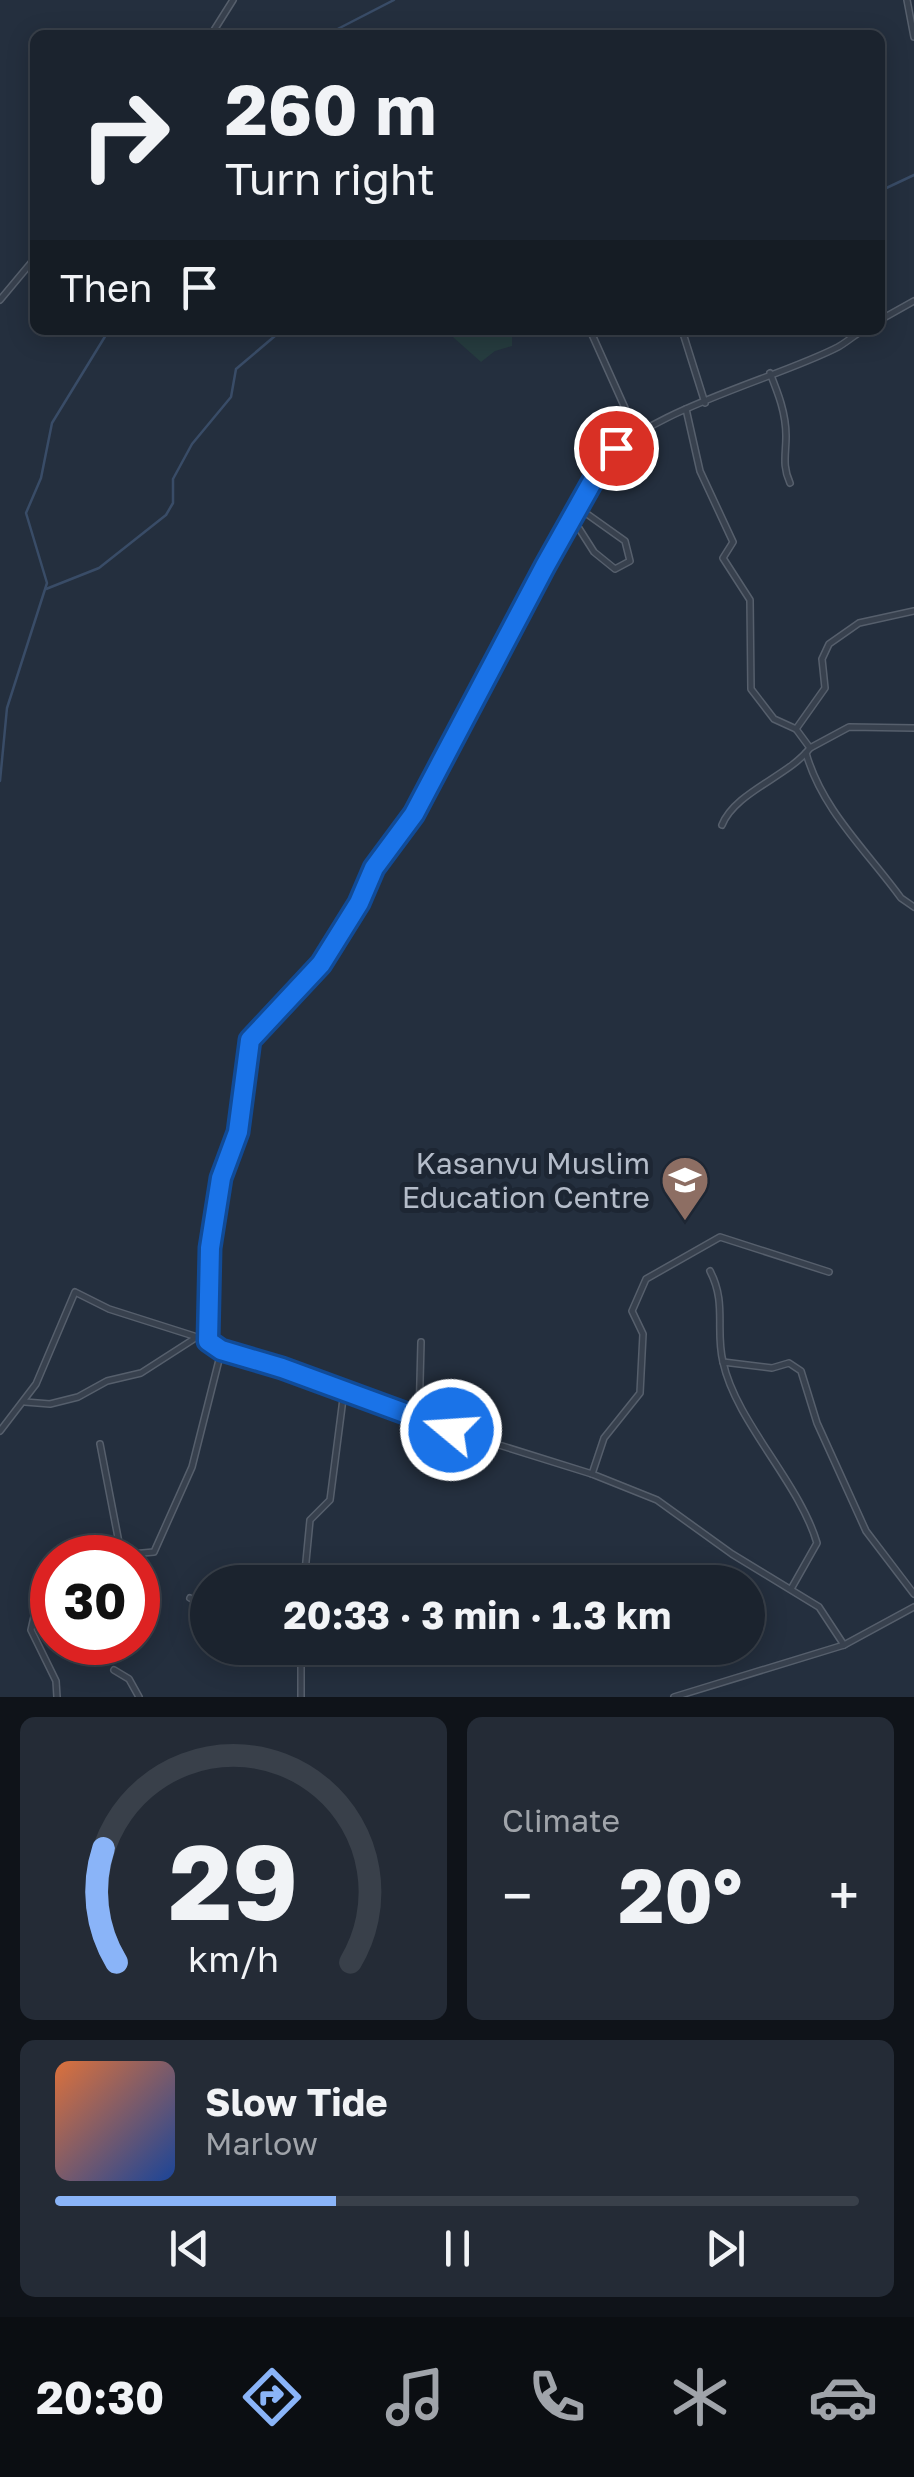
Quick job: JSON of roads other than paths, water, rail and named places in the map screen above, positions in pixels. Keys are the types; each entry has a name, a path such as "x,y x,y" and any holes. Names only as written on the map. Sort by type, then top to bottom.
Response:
{"street":[{"path":"213,30 233,0"},
{"path":"907,0 914,37"},
{"path":"0,300 30,264"},
{"path":"885,317 914,301"},
{"path":"592,335 638,436"},
{"path":"684,335 705,403"},
{"path":"208,1341 210,1248 221,1178 238,1132 250,1040 321,964 359,903 374,868 414,814 606,459 686,408 837,348 856,335"},
{"path":"770,372 782,401 786,432 783,456 790,484"},
{"path":"686,408 700,472 733,542 723,558 725,566 750,600 751,689 774,718 796,730 808,750 813,778 838,817 901,898 914,907"},
{"path":"574,519 594,552 615,569 630,561 625,540 580,509"},
{"path":"796,730 825,688 822,659 830,644 859,623 914,611"},
{"path":"722,825 726,814 767,779 849,726 914,728"},
{"path":"592,1474 604,1438 640,1393 642,1334 632,1311 646,1278 720,1236 829,1272"},
{"path":"710,1271 723,1308 722,1362 815,1536 814,1554 791,1589"},
{"path":"0,1431 25,1402 75,1292 109,1309 197,1337 221,1350 419,1420 592,1474 674,1509 732,1554 827,1614 844,1645"},
{"path":"25,1402 50,1404 78,1398 107,1381 141,1373 197,1337"},
{"path":"419,1420 421,1342"},
{"path":"160,1539 200,1442 221,1350"},
{"path":"722,1362 772,1368 789,1363 800,1370 818,1423 866,1531 914,1594"},
{"path":"306,1565 310,1520 330,1500 344,1391"},
{"path":"100,1444 118,1535"},
{"path":"674,1697 844,1645 914,1607"},
{"path":"48,1665 56,1681 56,1697"},
{"path":"301,1665 301,1697"},
{"path":"114,1670 129,1679 138,1697"}],"waterway":[{"path":"336,30 394,0"},
{"path":"885,189 914,175"},
{"path":"0,781 7,708 47,583 26,513 41,478 52,423 106,335"},
{"path":"46,589 99,568 166,515 173,503 173,479 192,444 231,397 236,369 276,335"}],"place":[{"name":"Kasanvu Muslim Education Centre","path":"685,1222"}]}
